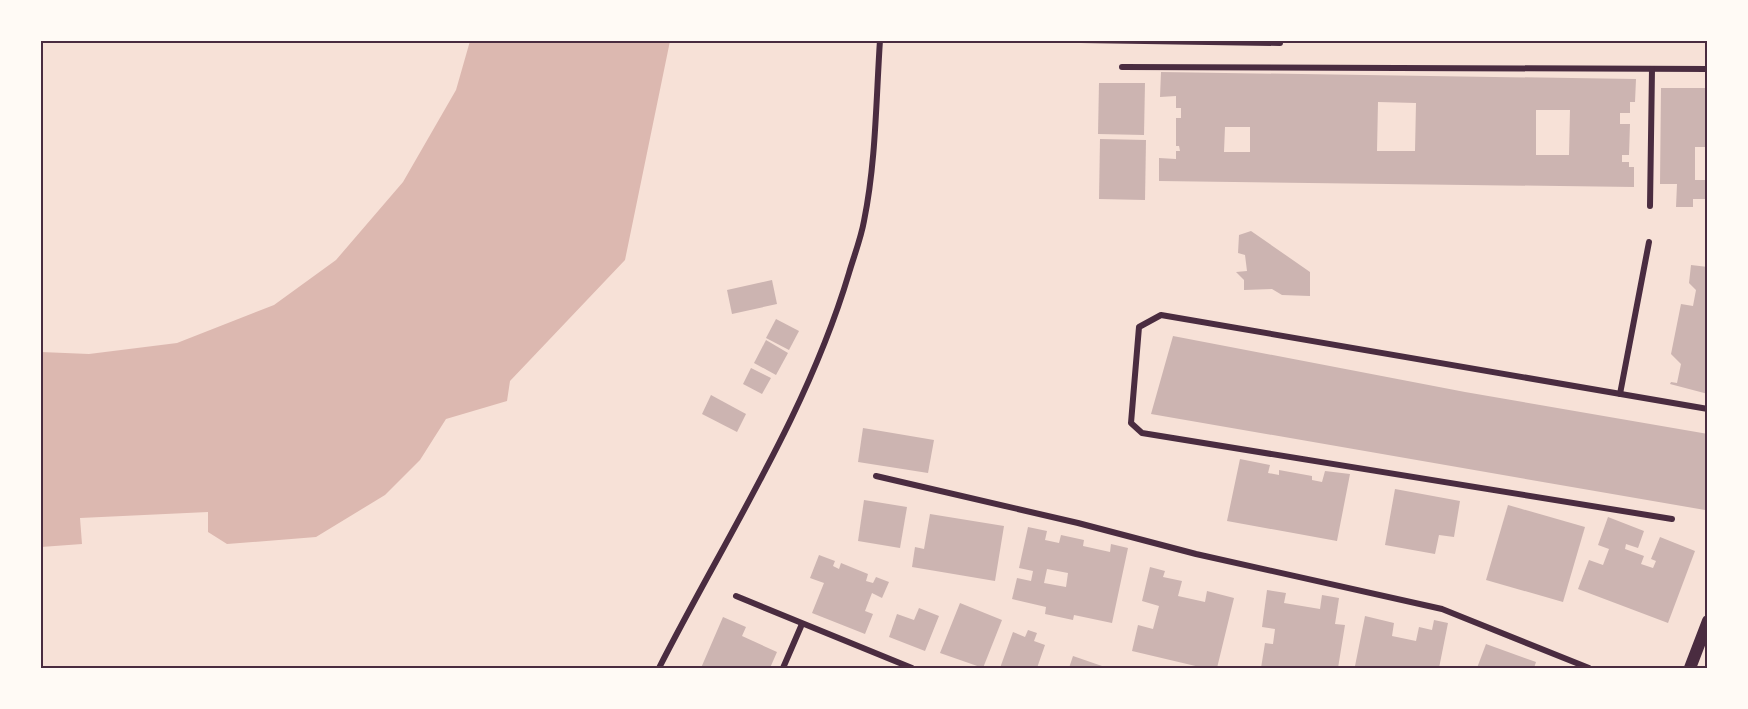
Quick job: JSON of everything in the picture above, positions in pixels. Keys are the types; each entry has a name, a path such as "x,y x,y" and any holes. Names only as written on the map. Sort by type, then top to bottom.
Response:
{"main road":[{"path":"1690,669 1707,621"}],"street":[{"path":"659,669 784,434 816,366 839,306 864,222 873,161 880,40"},
{"path":"1081,40 1280,43 1280,40"},
{"path":"1122,67 1707,69"},
{"path":"1650,206 1653,69"},
{"path":"1620,394 1649,242"},
{"path":"1672,519 1142,433 1131,423 1139,327 1161,315 1707,409"},
{"path":"876,476 1196,554 1442,609 1589,669"},
{"path":"736,596 912,669"},
{"path":"783,669 802,624"}],"shaded area":[{"path":"470,41 670,41 625,260 510,381 507,401 446,419 420,460 385,495 316,537 227,544 208,532 208,512 80,518 82,544 41,547 41,352 89,354 177,343 274,305 336,260 403,182 456,90"}],"building":[{"path":"1161,72 1636,79 1635,102 1630,102 1630,113 1620,113 1620,124 1630,124 1629,155 1622,155 1622,162 1629,162 1629,167 1634,167 1634,187 1159,181 1159,158 1176,159 1176,151 1180,151 1179,146 1176,146 1176,118 1181,118 1181,108 1176,108 1176,96 1160,97","holes":["1378,102 1416,103 1415,151 1377,151","1536,110 1570,110 1569,155 1536,155","1225,127 1250,127 1250,152 1224,152"]},
{"path":"1099,83 1145,83 1144,135 1098,134"},
{"path":"1661,88 1708,88 1708,147 1695,147 1695,180 1708,180 1708,199 1693,199 1693,207 1676,207 1677,184 1660,184"},
{"path":"1100,139 1146,140 1145,200 1099,199"},
{"path":"1251,231 1310,272 1310,296 1282,295 1272,289 1244,290 1244,280 1236,272 1247,271 1245,255 1238,253 1239,235"},
{"path":"1691,265 1708,267 1708,394 1670,384 1671,382 1677,383 1681,364 1671,354 1681,304 1693,306 1696,290 1689,283"},
{"path":"772,280 777,304 732,314 727,290"},
{"path":"776,319 799,331 789,350 766,338"},
{"path":"1173,336 1465,392 1708,434 1705,510 1151,414"},
{"path":"766,340 788,353 776,375 754,363"},
{"path":"751,368 771,378 762,394 743,384"},
{"path":"711,395 746,414 737,432 702,414"},
{"path":"863,428 934,440 928,473 858,462"},
{"path":"1240,459 1270,465 1268,473 1279,475 1279,470 1312,476 1312,480 1322,482 1325,471 1350,474 1337,541 1227,521"},
{"path":"1395,489 1460,501 1454,537 1439,535 1435,554 1385,545"},
{"path":"864,500 907,507 900,548 858,541"},
{"path":"1508,505 1585,527 1563,602 1486,580"},
{"path":"930,514 1004,526 995,581 912,567 915,547 924,549"},
{"path":"1608,517 1644,531 1638,548 1626,544 1625,549 1644,556 1641,564 1653,568 1656,561 1651,559 1660,537 1695,551 1668,623 1578,589 1589,560 1603,565 1609,549 1598,545"},
{"path":"1028,527 1047,531 1045,540 1059,543 1061,535 1084,540 1083,546 1110,552 1111,544 1128,548 1112,623 1074,615 1073,620 1045,614 1046,607 1012,599 1017,578 1031,581 1033,571 1019,568","holes":["1047,569 1068,573 1066,587 1044,583"]},
{"path":"819,555 835,561 833,566 839,569 841,563 868,574 866,581 873,583 876,577 889,582 882,598 872,593 865,611 873,614 865,634 812,613 824,583 810,578"},
{"path":"1150,567 1165,571 1163,577 1182,581 1178,596 1205,602 1207,591 1234,598 1217,668 1204,668 1132,651 1138,625 1153,629 1159,606 1142,601"},
{"path":"1267,590 1286,593 1284,603 1320,609 1322,595 1339,598 1335,624 1345,625 1338,668 1261,668 1265,643 1273,644 1275,629 1262,627"},
{"path":"960,603 1002,620 983,668 940,653"},
{"path":"919,608 939,616 925,651 889,637 897,614 914,620"},
{"path":"1365,616 1394,623 1392,636 1416,641 1419,627 1432,630 1434,620 1448,623 1439,668 1355,666"},
{"path":"723,617 746,627 742,636 777,652 770,668 701,668"},
{"path":"1028,630 1037,633 1034,641 1045,645 1037,668 1000,668 1013,632 1025,637"},
{"path":"1486,644 1536,662 1534,668 1477,668"},
{"path":"1073,656 1102,666 1101,668 1069,668"}]}
